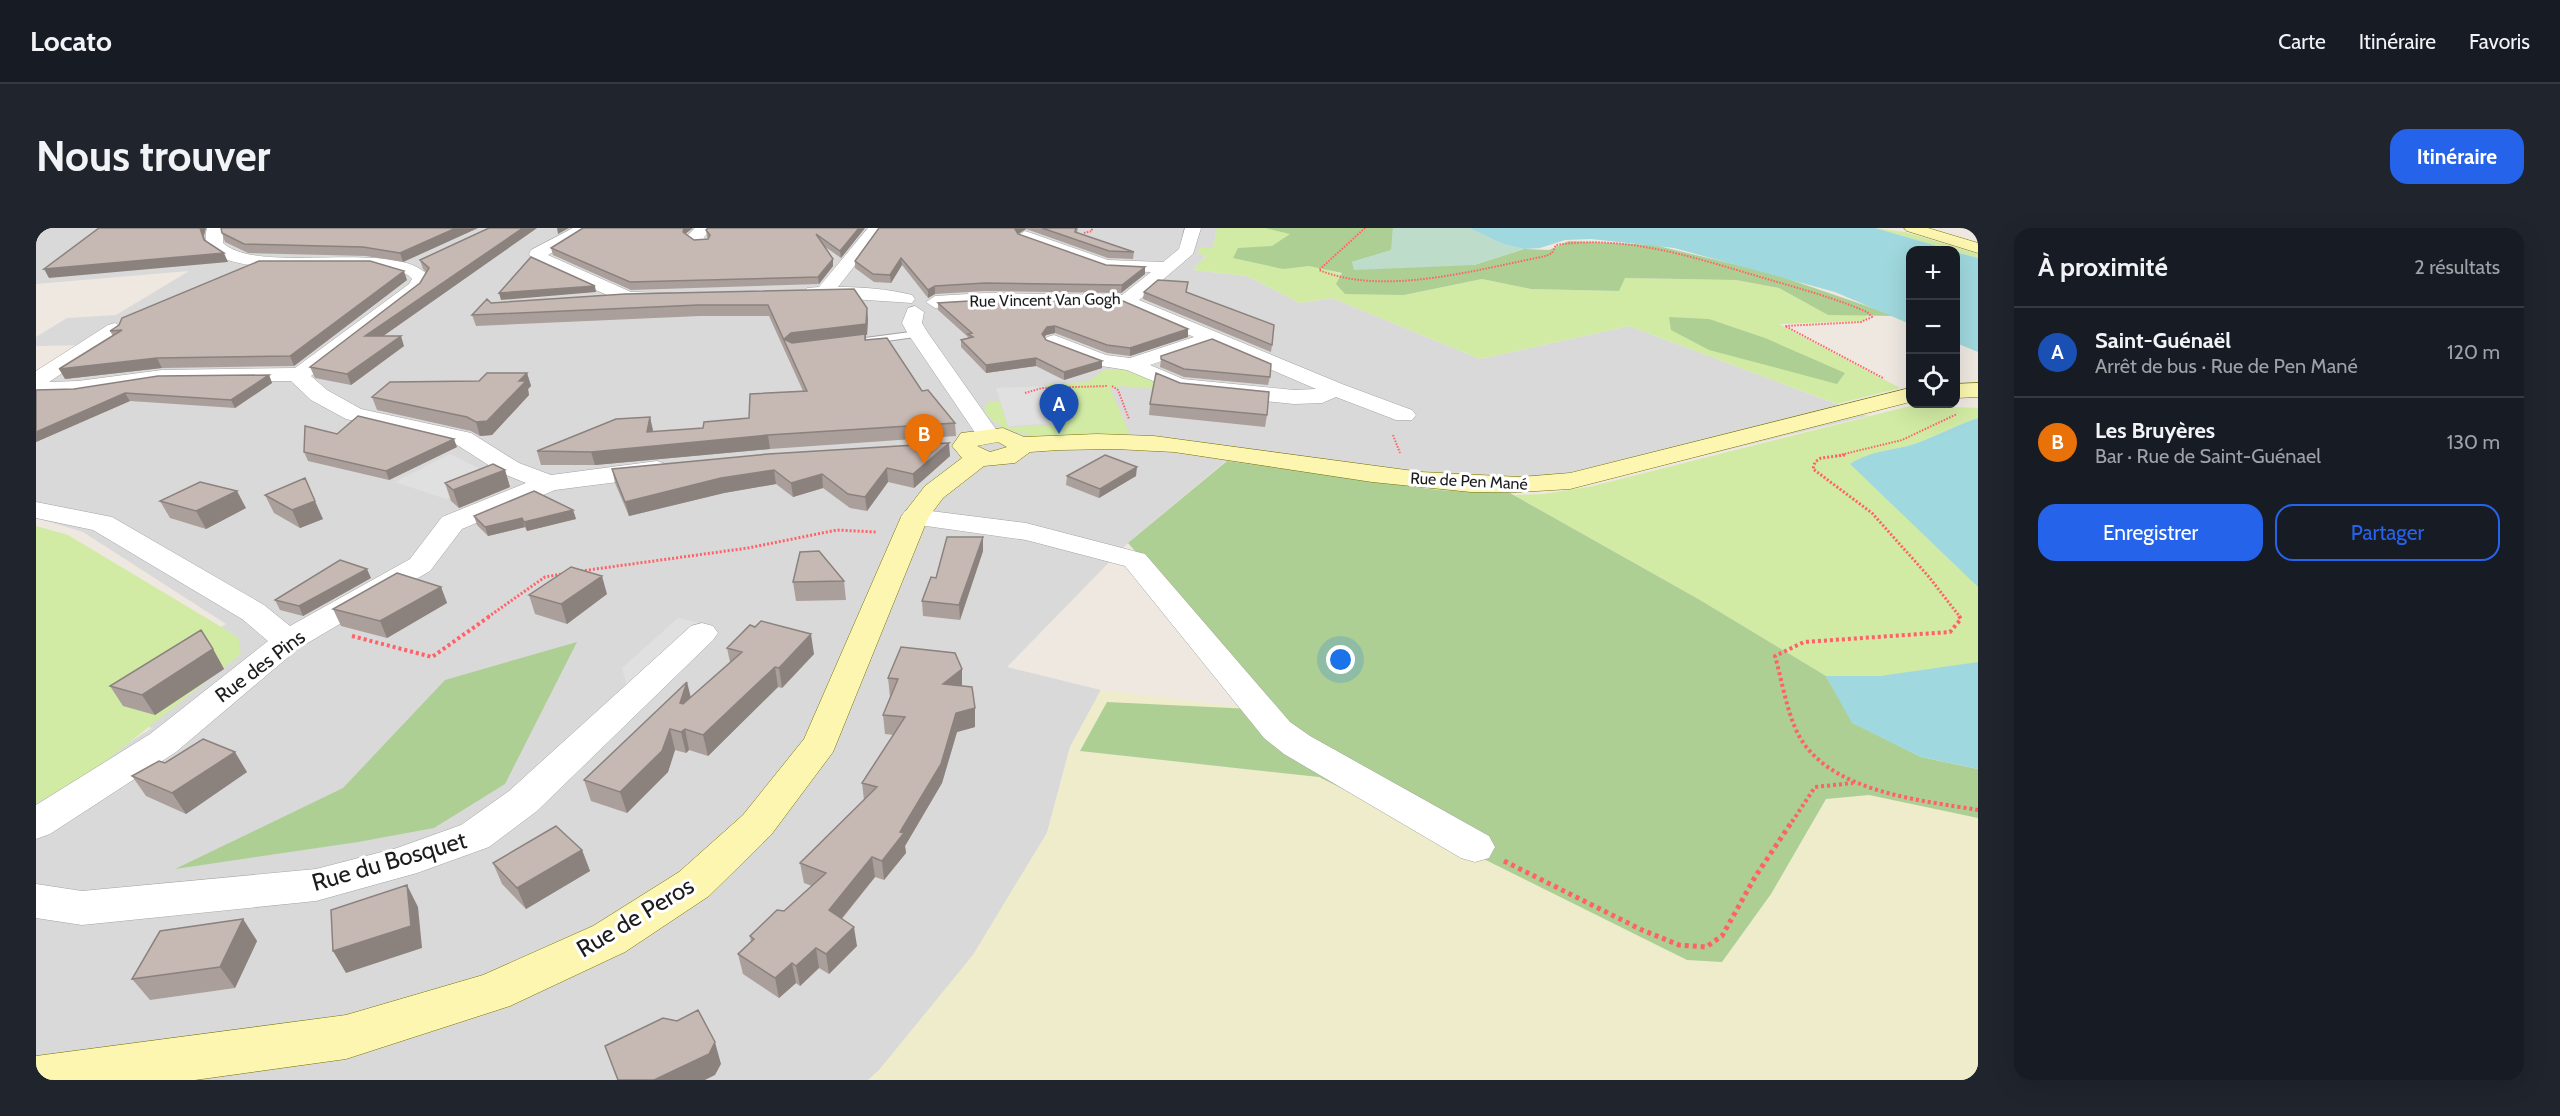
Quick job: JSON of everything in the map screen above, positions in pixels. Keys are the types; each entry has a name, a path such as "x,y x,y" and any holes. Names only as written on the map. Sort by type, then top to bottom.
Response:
{"street":[{"path":"36,389 78,388 162,376 300,374 416,287 421,278 414,271 416,264 244,260 224,253 213,242 212,236 215,228"},
{"path":"584,228 537,254 539,257 628,298"},
{"path":"825,291 876,228"},
{"name":"Rue Vincent Van Gogh","path":"910,305 930,310 934,307 935,302 1007,299 1126,301 1187,251 1193,228"},
{"path":"1912,228 1978,248"},
{"path":"1025,236 1106,265 1166,267"},
{"path":"791,292 872,293 910,305 912,323 977,446 939,446"},
{"path":"594,301 680,296"},
{"path":"1126,301 1334,389 1399,412"},
{"path":"36,381 115,329"},
{"path":"1131,364 1209,338"},
{"path":"1054,340 1102,361 1131,364 1179,385 1221,391 1304,397 1322,396 1334,389"},
{"path":"300,374 301,380 319,395 354,414 462,438 510,468 549,483"},
{"path":"1960,391 1978,390"},
{"name":"Rue de Pen Mané","path":"977,446 1003,435 1014,439 1020,445 1107,439 1173,444 1410,478 1511,486 1570,481 1906,396"},
{"name":"Rue de Peros","path":"36,1079 346,1037 493,992 609,939 693,884 758,825 820,743 912,525 934,492 977,446"},
{"name":"Rue des Pins","path":"36,824 163,743 301,634 420,565 452,524 549,483 597,475 678,467"},
{"path":"36,510 102,523 253,612 301,634"},
{"path":"912,525 1029,534 1105,550 1135,560 1277,730 1297,746 1475,847"},
{"name":"Rue du Bosquet","path":"36,901 82,908 316,885 402,862 475,836 523,801 702,633"}],"lane":[{"path":"859,342 918,334"}],"path":[{"path":"1365,228 1318,270 1330,275 1369,280 1466,272 1546,256 1552,253 1556,245 1567,242 1588,242 1658,250 1829,296 1867,312 1872,317 1861,322 1785,326 1889,382"},
{"path":"1025,393 1042,388 1112,386 1132,371 1131,364"},
{"path":"1112,386 1118,390 1132,427"},
{"path":"1399,412 1387,419 1410,478"},
{"path":"1958,414 1943,419 1927,430 1897,441 1821,458 1815,462 1813,469 1872,513 1929,577 1961,620 1950,632 1804,642 1775,656 1799,738 1825,767 1854,783 1978,810"},
{"path":"577,572 748,548 837,530 912,525"},
{"path":"301,634 432,657 545,577 566,574"},
{"path":"1475,847 1642,930 1679,945 1706,947 1722,936 1755,877 1815,787 1854,783"}],"shaded area":[{"path":"36,228 1217,228 1213,248 1193,270 1247,276 1300,303 1332,298 1480,359 1629,326 1868,416 1564,489 1510,493 1437,490 1226,461 1128,543 1007,667 1101,690 1070,747 1047,833 973,955 879,1071 868,1080 36,1080 36,802 152,728 86,709 226,624 83,532 36,518 36,381 87,345 36,346 36,337 67,318 116,315 189,271 36,284"},
{"path":"1047,386 1061,423 1008,426 996,388"},
{"path":"450,454 498,478 446,499 395,482"},
{"path":"678,618 708,625 630,700 622,668"},
{"path":"1101,690 1274,711 1080,751 1319,777 1687,960 1722,962 1771,894 1826,799 1869,795 1978,818 1978,1080 868,1080 879,1070 973,955 1047,833 1070,747"}],"green space":[{"path":"1217,228 1392,228 1332,271 1404,295 1482,279 1531,289 1619,291 1624,278 1736,280 1779,288 1828,315 1865,315 1868,318 1863,321 1779,324 1900,388 1837,404 1629,326 1480,359 1332,298 1300,303 1247,276 1193,270 1207,255 1197,254 1200,247 1213,248"},
{"path":"1265,228 1393,228 1392,250 1352,262 1474,265 1524,249 1549,250 1569,241 1654,245 1771,273 1896,316 1828,315 1779,288 1736,280 1625,278 1619,291 1531,289 1482,279 1404,295 1345,294 1336,284 1342,273 1309,266 1283,269 1233,258 1238,248 1272,246 1290,234"},
{"path":"1393,228 1469,228 1503,244 1524,249 1474,265 1354,270 1352,262 1391,250"},
{"path":"1875,228 1905,232 1951,246 1937,246"},
{"path":"1960,249 1978,254 1978,258 1960,253"},
{"path":"1669,317 1709,319 1765,338 1845,373 1837,384 1709,350 1671,330"},
{"path":"1105,369 1137,371 1168,385 1166,390 1122,386 1110,388 1130,434 1073,437 1029,435 1010,430 995,422 984,410 988,402 1000,401 1008,427 1063,425 1047,384 1088,382"},
{"path":"1906,407 1978,408 1978,418 1909,446 1875,453 1851,464 1978,587 1978,662 1966,666 1880,676 1826,676 1700,600 1514,495 1544,494 1593,486"},
{"path":"1227,461 1437,490 1510,493 1700,600 1826,676 1853,723 1921,757 1978,769 1978,818 1869,795 1826,799 1771,894 1722,962 1687,960 1319,777 1080,751 1107,702 1274,710 1128,543"},
{"path":"36,526 68,535 238,637 241,654 83,779 36,803"},
{"path":"577,642 505,784 434,828 358,842 175,869 343,788 445,680"}],"water":[{"path":"1469,228 1875,228 1937,246 1906,246 1906,322 1835,292 1674,248 1591,239 1565,240 1540,248 1524,249 1503,244"},
{"path":"1960,253 1978,258 1978,352 1960,345"},
{"path":"1978,418 1978,587 1850,464 1874,453 1917,443"},
{"path":"1978,662 1978,769 1921,757 1852,723 1826,676 1880,676"}],"building":[{"path":"99,228 200,228 204,240 224,253 44,269"},
{"path":"221,228 456,228 400,253 363,247 244,244 222,233"},
{"path":"489,228 523,228 365,336 401,336 347,374 310,367 420,283 429,268 420,260"},
{"path":"583,228 684,228 683,232 694,240 708,239 710,235 706,230 708,228 859,228 840,251 816,234 833,259 818,277 630,282 551,248"},
{"path":"879,228 1016,228 1018,234 1106,265 1145,267 1122,285 985,283 935,286 928,290 901,258 890,275 873,274 855,261"},
{"path":"1042,228 1076,228 1075,232 1134,252 1109,251"},
{"path":"531,257 595,286 499,293"},
{"path":"259,261 370,261 404,271 290,356 157,358 59,369 122,330 110,331 119,325 122,318"},
{"path":"1158,280 1188,282 1186,292 1274,325 1272,345 1144,292"},
{"path":"854,289 867,308 866,324 791,333 784,339 792,343 865,334 865,340 887,338 922,391 928,390 955,423 768,435 591,452 537,451 616,419 650,417 647,432 703,428 704,422 749,418 750,394 807,391 768,305 698,305 472,315 487,299 491,303 625,294"},
{"path":"985,300 1123,301 1188,329 1130,348 1107,345 1055,326 1047,327 1042,334 1046,340 1102,361 1064,372 1036,358 986,365 961,340 973,337 968,334 972,333 938,303"},
{"path":"1212,339 1271,364 1270,377 1184,369 1161,359 1161,356"},
{"path":"487,373 527,373 519,381 526,381 487,421 476,422 467,417 372,397 390,382 479,381"},
{"path":"1156,373 1180,383 1269,392 1267,415 1150,404"},
{"path":"269,375 231,400 125,393 36,432 36,390 74,389 158,376"},
{"path":"358,416 454,439 386,471 304,452 305,426 337,434"},
{"path":"949,443 913,474 887,468 865,497 848,494 822,474 791,483 774,470 721,478 625,502 612,469 768,454"},
{"path":"1105,455 1137,467 1100,489 1067,476"},
{"path":"493,464 505,470 453,490 445,483"},
{"path":"305,478 315,501 292,510 265,495"},
{"path":"200,482 237,491 196,511 160,501"},
{"path":"534,491 573,510 524,522 522,518 485,527 474,516"},
{"path":"947,537 983,537 959,605 922,601 931,577 936,578"},
{"path":"819,551 844,581 793,582 800,552"},
{"path":"340,560 367,569 299,606 275,600"},
{"path":"571,567 602,576 561,604 529,595"},
{"path":"397,573 441,587 380,621 333,609"},
{"path":"761,621 811,634 779,668 775,667 703,735 685,729 681,732 670,729 662,751 620,792 584,780 687,682 680,703 683,704 742,652 727,648 750,625 755,627"},
{"path":"201,630 213,649 142,695 110,686"},
{"path":"901,647 955,653 962,669 943,684 972,687 975,708 956,713 941,764 900,832 904,833 882,861 872,857 829,910 854,927 826,954 816,948 796,966 792,963 775,978 738,954 754,939 750,936 777,910 784,911 826,873 800,863 877,787 862,783 905,717 883,715 898,679 888,678"},
{"path":"203,739 235,752 172,793 132,776 159,761 165,763"},
{"path":"556,826 582,850 517,888 493,863"},
{"path":"407,885 411,926 333,951 331,910"},
{"path":"243,919 220,967 132,979 160,931"},
{"path":"698,1010 715,1042 709,1054 654,1080 618,1080 605,1046 663,1018 677,1021"}],"place":[{"name":"Saint-Guénaël","path":"1059,434"},
{"name":"Les Bruyères","path":"924,464"}]}
